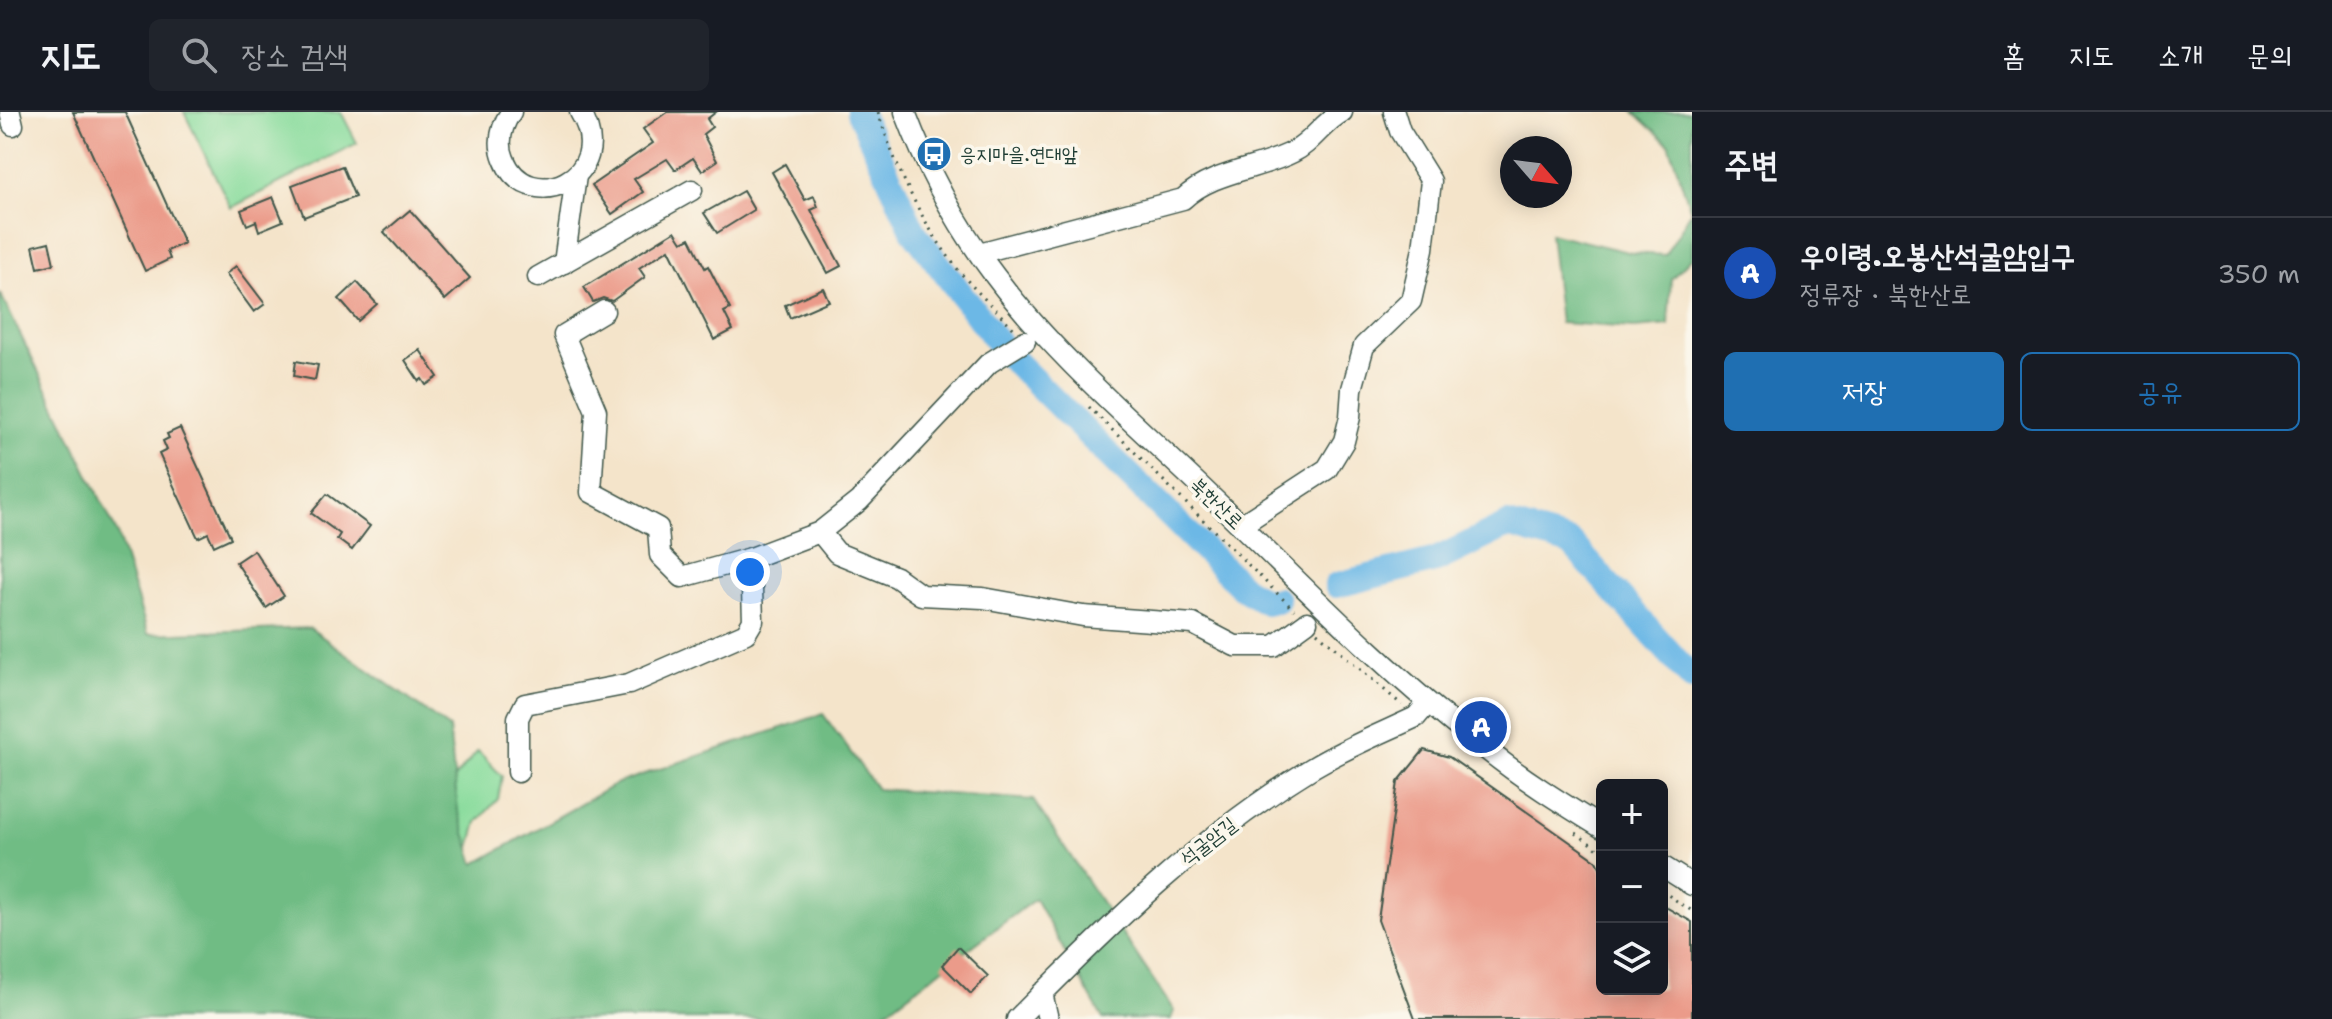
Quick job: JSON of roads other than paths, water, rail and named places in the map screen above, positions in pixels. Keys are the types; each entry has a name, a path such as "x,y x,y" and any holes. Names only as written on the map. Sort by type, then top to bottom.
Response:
{"street":[{"path":"511,112 500,137 501,153 514,176 539,187 565,184 585,165 591,143 588,125 580,112"},
{"name":"북한산로","path":"905,112 930,172 979,253 1020,307 1066,356 1347,629 1428,703 1488,752 1596,824"},
{"path":"979,253 1183,199 1196,187 1296,151 1330,118 1342,112"},
{"path":"1241,525 1327,469 1344,441 1352,389 1364,346 1411,301 1423,249 1431,181 1400,131 1394,112"},
{"path":"564,263 576,176"},
{"path":"538,277 692,190"},
{"path":"604,311 564,335 596,411 591,492 658,528 660,555 682,577 751,558 820,532 859,501 989,363 1024,341"},
{"path":"820,532 837,553 896,577 921,595 983,598 1083,616 1193,624 1235,646 1274,646 1307,622"},
{"path":"518,772 518,718 525,704 629,684 746,633 753,621 751,558"},
{"name":"석굴암길","path":"1017,1019 1146,893 1216,833 1315,766 1416,717 1428,703"},
{"path":"1668,870 1692,885"},
{"path":"1042,993 1048,1019"}],"waterway":[{"path":"859,112 914,232 1006,353 1243,588 1266,602 1277,600"},
{"path":"1337,585 1436,560 1508,525 1571,543 1692,678"}],"place":[{"name":"응지마을.연대앞","path":"934,154"},
{"name":"우이령.오봉산석굴암입구","path":"1481,727"}]}
